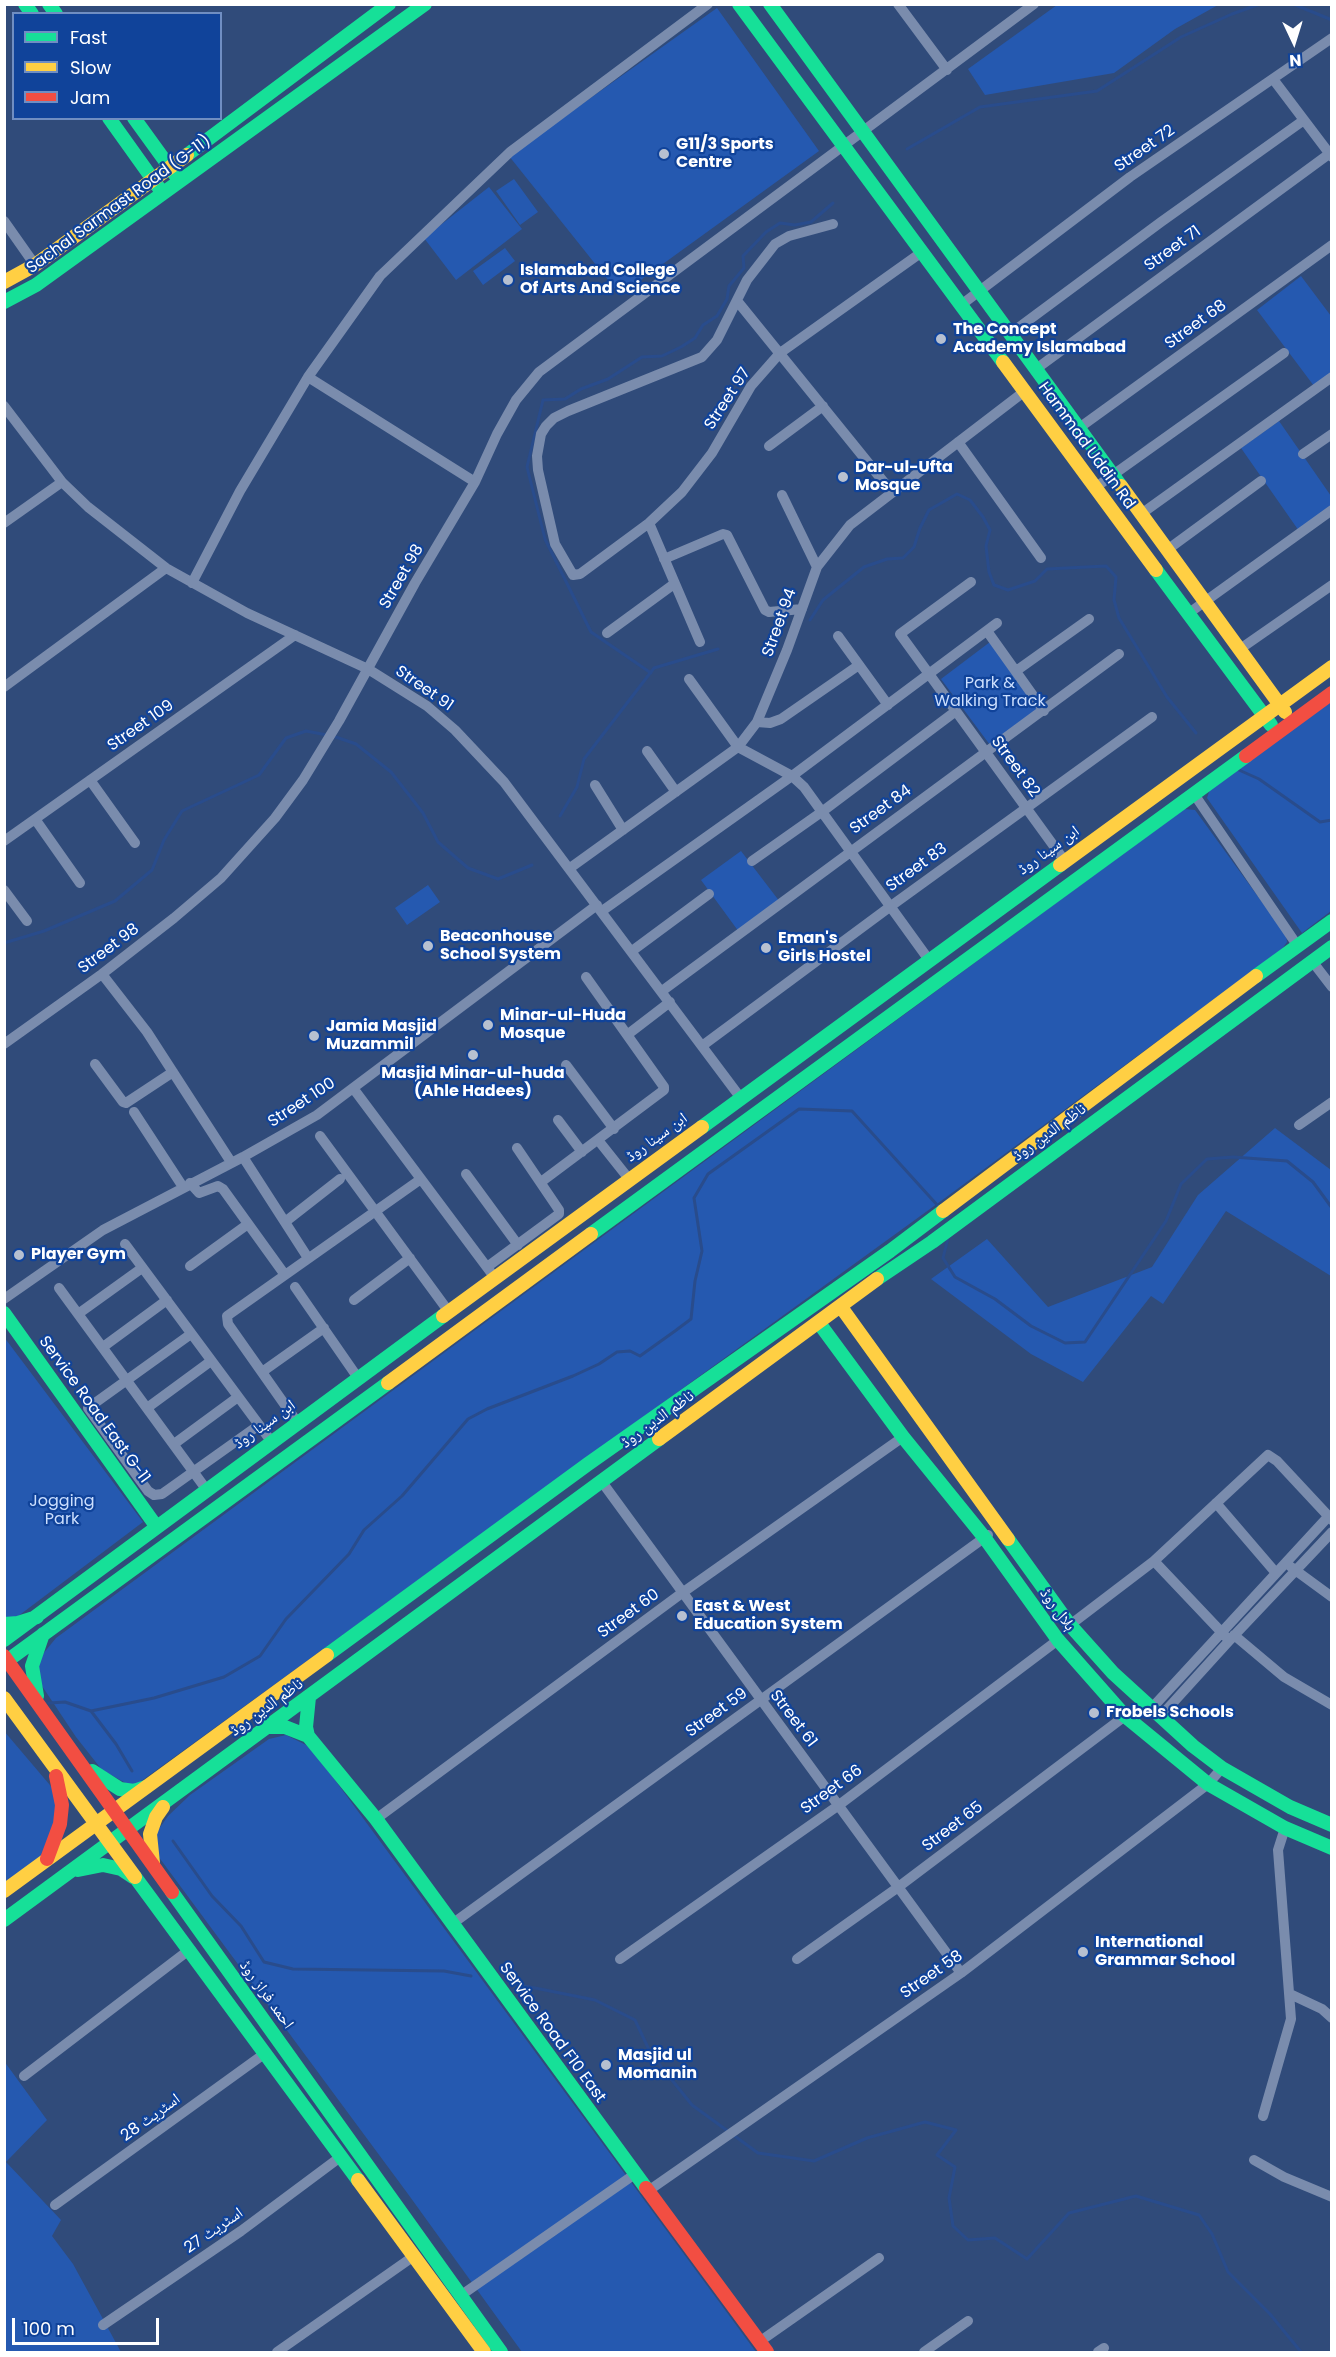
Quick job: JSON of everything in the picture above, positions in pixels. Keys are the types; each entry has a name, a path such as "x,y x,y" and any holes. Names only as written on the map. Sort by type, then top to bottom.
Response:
{"main road":[{"name":"Sachal Sarmast Road (G-11)","path":"4,282 35,265 153,181 389,4"},
{"name":"Sachal Sarmast Road (G-11)","path":"4,302 36,285 425,4"},
{"name":"Hammad Uddin Rd","path":"739,4 1277,733"},
{"name":"Hammad Uddin Rd","path":"770,4 1292,722"},
{"path":"110,120 163,194"},
{"path":"135,120 180,181"},
{"name":"ابن سینا روڈ","path":"4,1640 449,1312 491,1273 628,1179 1332,667"},
{"path":"6,1660 1332,693"},
{"path":"1134,810 1146,829"},
{"name":"ناظم الدین روڈ","path":"4,1891 588,1464 890,1251 1258,976 1296,945 1332,921"},
{"name":"ناظم الدین روڈ","path":"4,1920 1332,947"},
{"path":"1258,976 1271,992"},
{"path":"738,1099 750,1119"},
{"path":"890,1251 901,1262"},
{"name":"ہلال روڈ","path":"841,1307 1070,1625 1113,1673 1155,1713 1222,1768 1290,1807 1332,1825"},
{"name":"Service Road East G-11","path":"4,1313 156,1526"},
{"name":"ہلال روڈ","path":"819,1323 903,1437 984,1537 1058,1640 1125,1716 1208,1784 1285,1828 1332,1848"},
{"path":"689,1394 700,1410"},
{"path":"170,1516 183,1533"},
{"path":"82,1582 94,1597"},
{"path":"4,1624 18,1623 37,1617"},
{"path":"365,1628 379,1645"},
{"path":"40,1705 32,1666 44,1634"},
{"name":"احمد فراز روڈ","path":"6,1660 376,2175 460,2296 484,2352"},
{"name":"احمد فراز روڈ","path":"4,1698 339,2158 414,2256 472,2325 501,2352"},
{"path":"308,1736 306,1727 309,1698"},
{"path":"4,1713 26,1726"},
{"path":"270,1727 285,1727 308,1736"},
{"name":"Service Road F10 East","path":"308,1736 376,1819 763,2347"},
{"path":"81,1763 120,1789 134,1791 147,1787"},
{"path":"46,1860 55,1843 62,1805 60,1786 54,1768"},
{"path":"156,1871 150,1850 150,1834 156,1816 167,1800"},
{"path":"61,1878 84,1868 104,1865 121,1869 137,1879"}],"street":[{"path":"192,583 240,491 308,377 380,276 502,159 708,4"},
{"name":"Street 98","path":"4,1044 102,974 174,918 220,878 275,818 303,780 333,731 415,583 475,482 496,434 516,400 539,372 1034,4"},
{"path":"904,7 947,70"},
{"name":"Street 72","path":"961,305 1130,177 1332,38"},
{"path":"1273,79 1330,155"},
{"path":"1010,334 1304,120"},
{"name":"Street 71","path":"1035,369 1330,155"},
{"path":"4,221 35,265"},
{"path":"833,224 789,236 775,244 747,280 738,302 891,491"},
{"name":"Street 68","path":"1079,428 1332,245"},
{"name":"Street 97","path":"738,302 717,340 702,357 568,411 554,418 541,434 537,456 541,485 555,544 573,575 580,574 649,523 682,492 697,473 751,386 780,353 922,252"},
{"path":"1096,487 1284,353"},
{"path":"308,377 475,482"},
{"path":"1141,514 1332,377"},
{"name":"Street 94","path":"570,868 738,747 757,722 787,650 817,567 850,525 891,491 1025,391"},
{"name":"Street 91","path":"4,406 62,482 88,507 166,568 247,613 368,669 427,706 455,730 504,782 570,868 662,991 738,1099"},
{"path":"769,446 823,406"},
{"path":"1303,454 1332,434"},
{"path":"958,442 1041,558"},
{"path":"1167,550 1261,481"},
{"path":"4,523 62,482"},
{"path":"782,495 817,567"},
{"path":"1189,613 1332,510"},
{"path":"649,523 700,642"},
{"path":"664,559 723,534 727,536 765,610 770,612 802,609"},
{"path":"4,687 166,568"},
{"name":"Street 82","path":"971,582 900,634 1064,860"},
{"path":"607,633 674,584"},
{"path":"1240,649 1332,585"},
{"path":"1016,671 1089,619"},
{"name":"Street 100","path":"4,1299 103,1230 243,1157 317,1115 599,908 792,776 998,622"},
{"path":"987,631 1044,711"},
{"name":"Street 109","path":"4,841 295,635"},
{"path":"838,636 888,705"},
{"name":"Street 84","path":"662,991 1119,654"},
{"path":"757,722 770,723 781,718 859,665"},
{"path":"690,679 738,747 792,776 804,787 852,850 929,960"},
{"path":"752,861 823,812 956,711"},
{"name":"Street 83","path":"702,1046 1152,717"},
{"path":"647,751 676,792"},
{"path":"90,780 135,843"},
{"path":"595,785 623,830"},
{"path":"1194,794 1296,945"},
{"path":"35,819 80,883"},
{"path":"4,890 27,921"},
{"path":"632,951 709,894"},
{"path":"1312,961 1332,987"},
{"path":"102,974 147,1032 231,1162"},
{"path":"541,1182 664,1090 586,977"},
{"path":"627,1035 670,1002"},
{"path":"95,1064 126,1103 173,1072"},
{"path":"566,1065 614,1129"},
{"path":"353,1088 491,1273 518,1245 558,1214 559,1210 517,1148"},
{"path":"1299,1125 1332,1102"},
{"path":"134,1112 187,1185 199,1193 221,1187 285,1275"},
{"path":"558,1120 582,1152"},
{"path":"320,1136 449,1312"},
{"path":"598,1140 628,1179"},
{"path":"243,1157 309,1258"},
{"path":"465,1174 518,1245"},
{"path":"285,1222 340,1179"},
{"path":"297,1422 228,1324 227,1316 421,1179"},
{"path":"190,1266 248,1224"},
{"path":"125,1244 271,1441"},
{"path":"354,1300 410,1258"},
{"path":"78,1314 142,1268"},
{"path":"295,1287 358,1378"},
{"path":"58,1288 206,1489"},
{"path":"102,1347 167,1300"},
{"path":"262,1372 324,1329"},
{"path":"191,1334 88,1408 148,1491 162,1494 259,1425"},
{"path":"147,1408 212,1361"},
{"path":"174,1444 238,1397"},
{"name":"Street 60","path":"376,1819 682,1593 903,1437"},
{"path":"1070,1625 1154,1561 1268,1455 1277,1461 1329,1519 1276,1573 1228,1636"},
{"name":"Street 61","path":"602,1482 961,1973"},
{"path":"1216,1503 1276,1573"},
{"name":"Street 59","path":"452,1924 1000,1527"},
{"path":"1155,1713 1332,1532"},
{"path":"1154,1561 1228,1636 1284,1677 1332,1705"},
{"path":"1285,1563 1332,1597"},
{"name":"Street 66","path":"620,1959 839,1805 1058,1640"},
{"name":"Street 65","path":"797,1959 897,1888 1125,1716"},
{"name":"Street 58","path":"648,2191 961,1973 1208,1784 1222,1768"},
{"path":"1263,2116 1291,2019 1278,1850 1285,1828"},
{"path":"24,2076 189,1950"},
{"path":"1290,1994 1322,2009 1332,2018"},
{"name":"اسٹریٹ 28","path":"56,2205 264,2054"},
{"name":"اسٹریٹ 27","path":"103,2325 241,2231 339,2158"},
{"path":"1254,2160 1284,2177 1332,2197"},
{"path":"460,2296 635,2174"},
{"path":"277,2352 414,2256"},
{"path":"763,2347 879,2258"},
{"path":"924,2352 968,2321"}],"green space":[{"path":"1057,5 1218,5 1175,29 1114,73 985,95 968,69"},
{"name":"G11/3 Sports Centre","path":"717,8 819,151 620,295 509,156"},
{"path":"514,179 538,212 520,225 496,191"},
{"path":"489,187 522,229 456,280 424,238"},
{"path":"505,248 515,261 483,285 473,271"},
{"path":"1301,276 1331,316 1331,373 1314,386 1257,310"},
{"path":"1279,421 1331,496 1331,507 1299,531 1241,448"},
{"name":"Park & Walking Track","path":"990,642 1039,708 990,745 941,679"},
{"path":"1331,699 1331,911 1302,933 1207,798 1210,789"},
{"path":"1184,809 1195,810 1286,935 1287,942 1282,949 941,1201 133,1787 102,1770 76,1737 40,1683 38,1660 56,1638"},
{"path":"741,851 780,902 739,932 701,880"},
{"path":"428,885 440,902 407,925 395,908"},
{"path":"1275,1128 1331,1170 1331,1276 1226,1211 1163,1304 1151,1296 1083,1382 1031,1354 931,1279 987,1239 1048,1307 1152,1267 1198,1195"},
{"name":"Jogging Park","path":"4,1337 143,1522 5,1626 4,1626"},
{"path":"4,1731 55,1791 57,1827 45,1854 4,1884"},
{"path":"286,1735 306,1745 318,1757 756,2352 522,2352 158,1856 154,1836 168,1816 190,1795 269,1739"},
{"path":"4,2061 47,2120 6,2162 61,2220 52,2236 73,2264 121,2352 5,2352"}],"waterway":[{"path":"907,149 980,107 1097,91 1181,37 1260,4"},
{"path":"1293,4 1332,20"},
{"path":"651,673 591,632 545,539 527,467 543,400 565,399 581,389 608,379 642,357 662,356 695,338 703,325 717,316 727,299 729,286 744,268 743,256 766,232 780,223 795,225 811,222 833,203"},
{"path":"810,620 823,600 864,567 887,559 903,558 914,547 929,510 957,494 970,500 990,530 986,546 989,572 994,585 1008,590 1035,581 1047,569 1106,566 1116,577 1114,600 1119,618 1167,697 1196,733"},
{"path":"560,816 577,787 584,759 654,668 718,649"},
{"path":"4,943 44,931 115,901 152,870 164,840 182,811 259,775 286,738 306,731 327,735"},
{"path":"333,736 356,744 391,772 423,813 438,842 468,868 498,879 532,865"},
{"path":"1239,770 1259,779 1320,822 1332,820"},
{"path":"49,1703 65,1702 91,1711 154,1698 224,1677 260,1656 286,1619 349,1554 364,1530 402,1496 468,1419 487,1409 573,1376 599,1364 617,1352 630,1351 640,1356 691,1319 695,1281 702,1251 694,1198 708,1174 799,1109 852,1111 939,1207"},
{"path":"948,1238 943,1258 955,1277 995,1299 1031,1326 1065,1343 1085,1342 1166,1221 1181,1184 1207,1159 1233,1157 1287,1161 1313,1182 1332,1208"},
{"path":"91,1711 116,1744 132,1771"},
{"path":"173,1841 212,1896 241,1926 264,1962 293,1969 444,1971 471,1976"},
{"path":"525,1986 595,2000 635,2020 651,2054 692,2105 758,2153 814,2161 867,2138 925,2122 956,2130 937,2155 955,2167 949,2198 953,2226 968,2240 995,2238 1027,2259 1069,2213 1136,2196 1199,2215 1212,2234 1228,2272 1270,2314 1301,2352"}],"traffic: fast":[{"path":"25,4 31,12"},
{"path":"49,4 55,12"},
{"path":"187,155 389,4"},
{"path":"4,302 36,285 425,4"},
{"path":"739,4 1003,362"},
{"path":"770,4 1121,486"},
{"path":"110,120 159,188"},
{"path":"135,120 176,176"},
{"path":"1156,570 1271,725"},
{"path":"591,1234 1246,756"},
{"path":"702,1127 1060,865"},
{"path":"1256,976 1332,921"},
{"path":"877,1279 932,1242 1332,947"},
{"path":"327,1655 588,1464 890,1251 943,1211"},
{"path":"4,1313 156,1526"},
{"path":"4,1640 443,1316"},
{"path":"819,1323 903,1437 984,1537 1058,1640 1125,1716 1208,1784 1285,1828 1332,1848"},
{"path":"4,1663 388,1383"},
{"path":"4,1920 659,1439"},
{"path":"1008,1539 1070,1625 1113,1673 1193,1746 1222,1768 1290,1807 1332,1825"},
{"path":"4,1624 18,1623 37,1617"},
{"path":"37,1696 32,1666 43,1634"},
{"path":"308,1736 306,1727 309,1697"},
{"path":"270,1727 285,1727 308,1736 376,1819 646,2188"},
{"path":"92,1771 120,1789 134,1791 146,1787"},
{"path":"78,1870 103,1865 121,1869 133,1877"},
{"path":"135,1877 358,2180"},
{"path":"172,1892 501,2352"}],"traffic: slow":[{"path":"4,282 35,265 187,155"},
{"path":"1003,362 1156,570"},
{"path":"1121,486 1285,712"},
{"path":"1060,865 1332,667"},
{"path":"943,1211 1256,976"},
{"path":"443,1316 702,1127"},
{"path":"388,1383 591,1234"},
{"path":"659,1439 877,1279"},
{"path":"841,1307 1008,1539"},
{"path":"4,1891 327,1655"},
{"path":"4,1698 135,1877"},
{"path":"153,1863 150,1834 156,1817 163,1807"},
{"path":"358,2180 484,2352"}],"traffic: jam":[{"path":"1246,756 1332,693"},
{"path":"4,1656 172,1892"},
{"path":"47,1859 60,1824 62,1805 56,1776"},
{"path":"646,2188 767,2352"}],"place":[{"name":"G11/3 Sports Centre","path":"664,154"},
{"name":"Islamabad College Of Arts And Science","path":"508,280"},
{"name":"The Concept Academy Islamabad","path":"941,339"},
{"name":"Dar-ul-Ufta Mosque","path":"843,477"},
{"name":"Beaconhouse School System","path":"428,946"},
{"name":"Eman's Girls Hostel","path":"766,948"},
{"name":"Minar-ul-Huda Mosque","path":"488,1025"},
{"name":"Jamia Masjid Muzammil","path":"314,1036"},
{"name":"Masjid Minar-ul-huda (Ahle Hadees)","path":"473,1055"},
{"name":"Player Gym","path":"19,1255"},
{"name":"East & West Education System","path":"682,1616"},
{"name":"Frobels Schools","path":"1094,1713"},
{"name":"International Grammar School","path":"1083,1952"},
{"name":"Masjid ul Momanin","path":"606,2065"}]}
